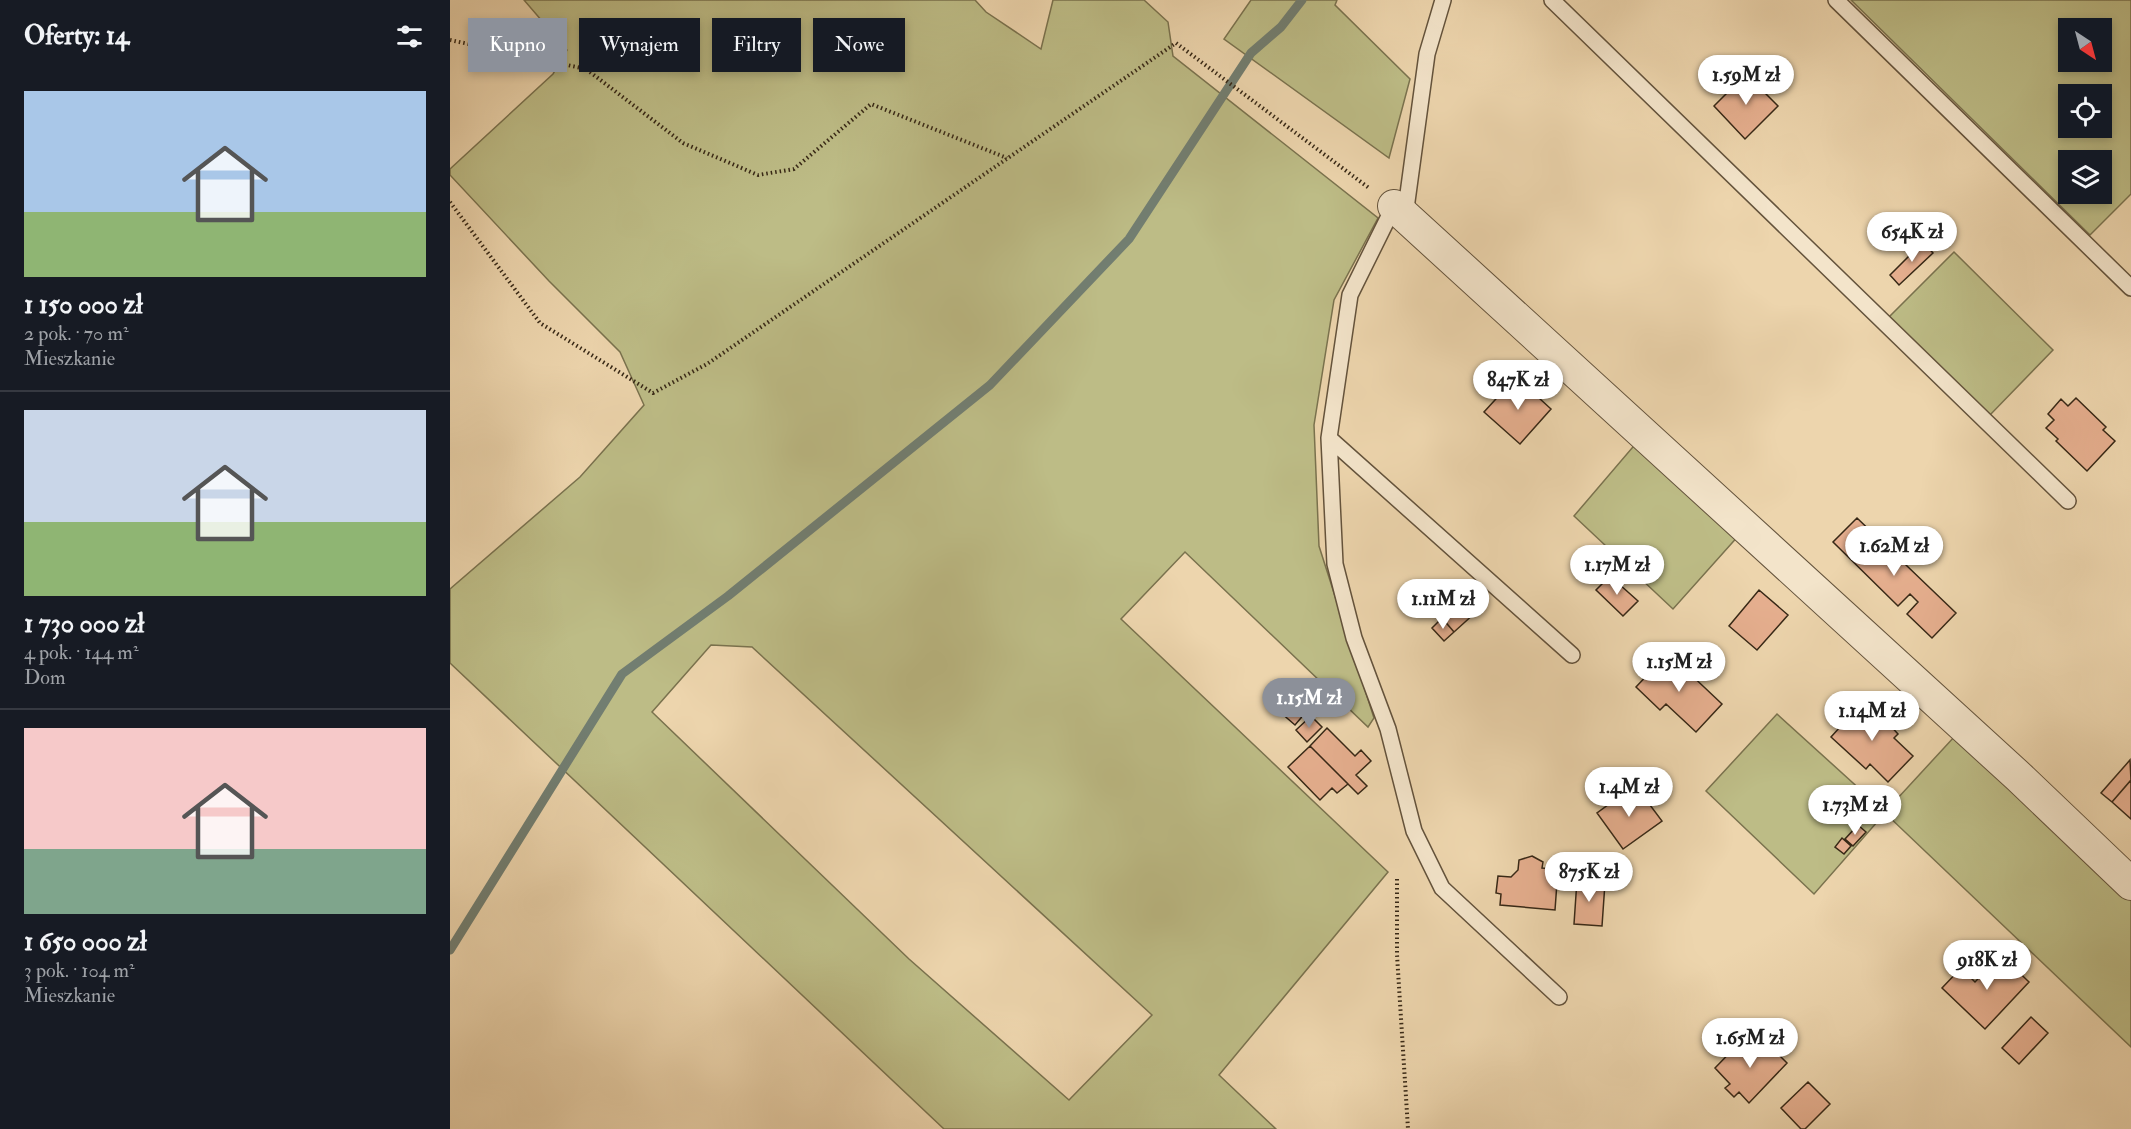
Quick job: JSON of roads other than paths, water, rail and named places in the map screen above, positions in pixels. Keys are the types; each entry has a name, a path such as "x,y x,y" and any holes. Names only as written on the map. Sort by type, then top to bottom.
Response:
{"street":[{"path":"1399,211 2002,761 2131,884"}],"lane":[{"path":"1443,0 1427,54 1399,211 1350,295 1329,438 1335,564 1354,638 1388,729 1414,831 1442,888 1559,997"},
{"path":"1552,0 2068,501"},
{"path":"1836,0 2131,288"},
{"path":"1329,438 1572,654"}],"waterway":[{"path":"450,950 622,674 728,596 990,385 1129,239 1251,53 1281,27 1302,0"}]}
